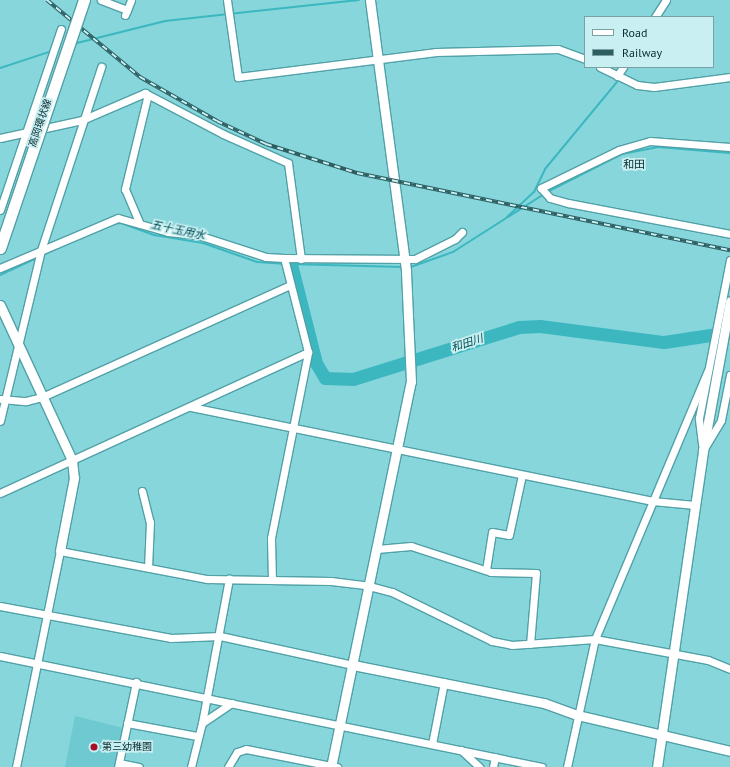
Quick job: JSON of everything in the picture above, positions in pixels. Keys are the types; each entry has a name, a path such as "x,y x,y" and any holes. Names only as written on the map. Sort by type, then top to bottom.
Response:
{"main road":[{"name":"高岡環状線","path":"0,232 79,0"},
{"name":"高岡環状線","path":"0,248 84,0"}],"street":[{"path":"102,0 126,12 130,0"},
{"path":"656,16 666,0"},
{"path":"228,767 237,752 246,749 333,767 398,449 411,372 411,354 405,264 377,58 371,2"},
{"path":"228,4 238,77 377,58 558,49 584,59"},
{"path":"0,210 24,133 61,29"},
{"path":"0,420 2,400 41,250 82,120 101,67"},
{"path":"602,68 617,76 654,87 730,77"},
{"path":"617,76 622,68"},
{"path":"0,138 82,120 145,93"},
{"path":"145,93 223,134 288,163 301,259"},
{"path":"140,224 125,189 147,98 145,93"},
{"path":"730,147 650,141 579,168 543,190 550,198 730,234"},
{"path":"0,268 108,219 118,218 198,236 266,258 285,260 301,259 405,264 422,257 455,239 462,232"},
{"path":"272,580 271,538 291,426 308,352 290,285 285,260"},
{"path":"703,450 699,418 714,335 730,260"},
{"path":"2,400 42,397 290,285"},
{"path":"657,767 703,450 730,301"},
{"path":"0,306 72,460 74,478 48,614 16,767"},
{"path":"0,493 191,407 308,352"},
{"path":"566,767 595,638 707,372"},
{"path":"703,450 722,420 730,375"},
{"path":"191,407 291,426 652,501 695,504"},
{"path":"486,570 492,532 509,535 522,475"},
{"path":"142,491 150,522 148,568"},
{"path":"377,548 411,546 486,570 536,573 530,644"},
{"path":"60,551 148,568 229,579 369,586 392,592 492,641 530,644 595,638 674,655 708,660 730,669"},
{"path":"191,767 197,736 202,723 220,636 229,579"},
{"path":"0,606 171,638 220,636 544,703 577,715 663,733 730,751"},
{"path":"0,656 37,665 136,682 542,767"},
{"path":"136,682 118,765 139,767"},
{"path":"432,744 444,682"},
{"path":"202,723 232,703"},
{"path":"127,723 197,736"},
{"path":"459,749 479,767"},
{"path":"493,767 495,757"}],"shaded area":[{"name":"第三幼稚園","path":"75,716 123,728 115,767 65,767"}],"waterway":[{"path":"73,44 165,21 359,0"},
{"path":"660,16 670,0"},
{"path":"0,68 52,51"},
{"path":"623,74 627,68"},
{"path":"507,217 534,192 545,169 617,82"},
{"path":"547,192 622,154 658,147 730,153"},
{"path":"408,268 453,252 544,194"},
{"name":"五十玉用水","path":"110,224 121,223 154,235 203,243 257,262 283,264"},
{"name":"五十玉用水","path":"41,256 77,239"},
{"name":"五十玉用水","path":"0,275 37,258"},
{"path":"288,264 403,267"},
{"name":"和田川","path":"291,264 316,363 325,378 353,379 519,327 540,326 664,342 730,332"}],"railway":[{"path":"47,0 140,77 217,121 266,144 357,173 730,250"}],"place":[{"name":"第三幼稚園","path":"94,747"}],"district":[{"name":"和田","path":"634,164"}]}
